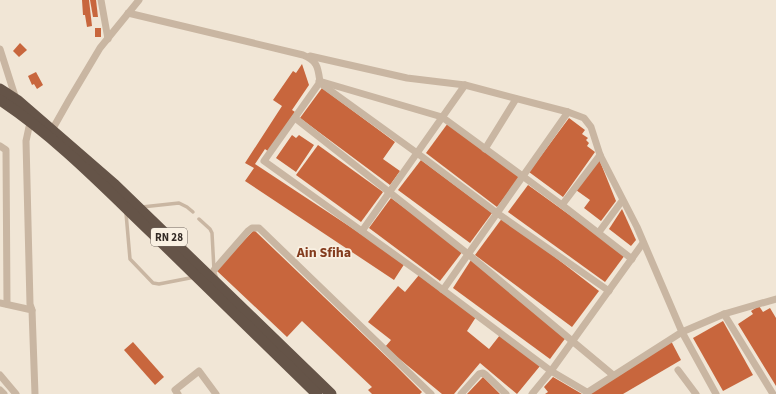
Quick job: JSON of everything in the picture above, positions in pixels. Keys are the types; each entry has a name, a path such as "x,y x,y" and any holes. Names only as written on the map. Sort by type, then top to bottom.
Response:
{"highway":[{"name":"RN 28","path":"0,89 32,123 55,142 126,208 317,394"},
{"name":"RN 28","path":"0,100 15,105 52,130 115,185 331,394"}],"street":[{"path":"101,0 108,39"},
{"path":"52,130 79,83 108,39 139,0"},
{"path":"128,13 407,78 465,85 568,112 584,118 591,127 600,155 622,201 637,227 682,332 716,394"},
{"path":"0,49 15,105"},
{"path":"303,54 312,58 316,62 320,82 497,213 608,292"},
{"path":"320,82 442,117 599,232 632,258"},
{"path":"320,82 264,161 443,290 551,371 585,391 588,392 682,332 724,314 774,299 776,307"},
{"path":"362,231 465,85"},
{"path":"485,149 516,99"},
{"path":"443,290 568,112"},
{"path":"295,118 390,191 468,254 613,375"},
{"path":"32,123 28,127 26,141 30,304 32,310 35,394"},
{"path":"0,146 6,150 4,304 32,310"},
{"path":"562,205 600,155"},
{"path":"599,232 622,201"},
{"path":"0,215 6,229"},
{"path":"214,270 248,231 252,228 259,228 264,231 431,394"},
{"path":"532,394 551,371 643,243"},
{"path":"724,314 773,394"},
{"path":"678,370 696,394"},
{"path":"178,394 175,390 199,371 216,394"},
{"path":"460,394 479,374 482,373 506,394"},
{"path":"0,375 16,394"},
{"path":"0,390 4,394"}],"lane":[{"path":"139,208 179,203 193,212"},
{"path":"126,208 130,259 158,284 196,276"},
{"path":"199,219 210,229 212,234 214,270 218,285"}],"building":[{"path":"82,0 89,0 92,26 87,27 85,15 83,15"},
{"path":"90,0 96,0 98,17 93,17"},
{"path":"95,28 101,28 101,37 95,37"},
{"path":"20,43 27,50 19,57 13,51"},
{"path":"302,64 309,85 292,110 295,112 269,152 265,149 255,164 405,263 394,280 245,181 254,168 245,163 282,106 273,100 293,71 296,73"},
{"path":"36,72 43,85 37,89 34,84 32,85 28,76"},
{"path":"322,88 395,142 383,159 400,171 390,185 300,118"},
{"path":"569,118 585,130 582,134 588,138 586,140 589,143 587,146 595,152 563,197 529,172"},
{"path":"448,123 520,177 497,207 426,153"},
{"path":"292,135 296,138 299,135 314,145 296,172 276,158"},
{"path":"318,145 383,192 361,222 296,175"},
{"path":"599,159 616,201 601,221 584,208 590,200 576,190"},
{"path":"421,160 492,213 470,243 398,190"},
{"path":"528,185 625,255 605,282 508,212"},
{"path":"391,198 463,251 440,281 369,228"},
{"path":"622,209 636,240 631,246 609,229"},
{"path":"503,217 599,291 572,327 475,255"},
{"path":"254,230 422,392 420,394 372,394 368,390 372,387 302,321 287,337 216,270"},
{"path":"471,260 567,336 550,359 453,288"},
{"path":"419,275 476,317 467,331 489,349 500,335 540,366 517,394 480,363 454,394 442,394 385,347 391,340 368,322 398,286 405,292"},
{"path":"759,306 763,312 770,308 776,318 776,386 738,324 753,314 751,311"},
{"path":"723,321 753,375 723,391 693,338"},
{"path":"670,339 681,360 623,394 586,394"},
{"path":"133,342 164,377 155,385 124,350"},
{"path":"483,377 500,394 467,394"},
{"path":"553,377 582,394 545,394 548,392 544,387"}],"district":[{"name":"Ain Sfiha","path":"324,253"}]}
